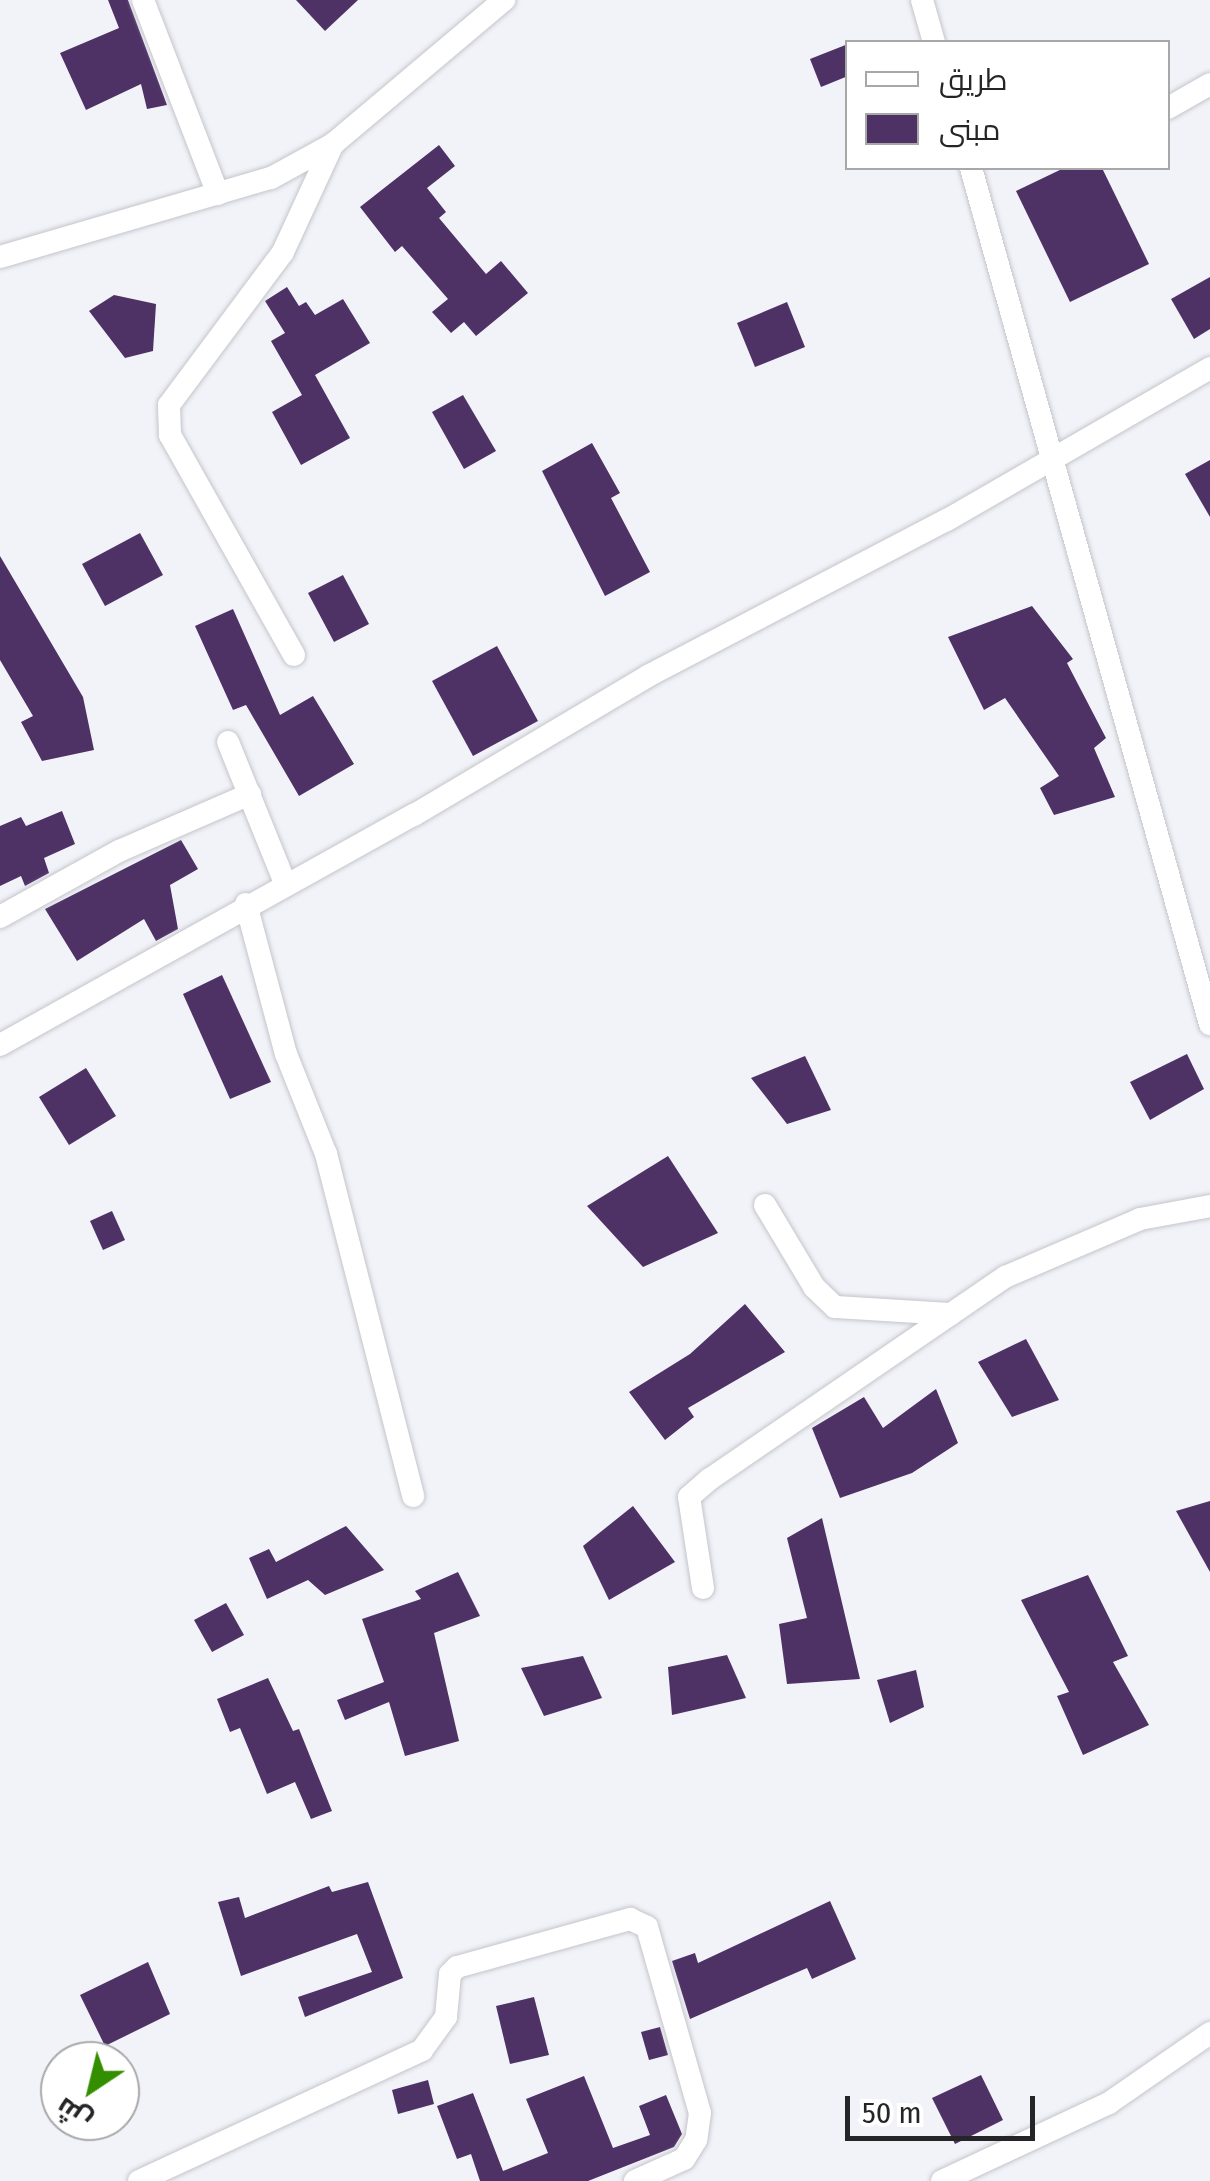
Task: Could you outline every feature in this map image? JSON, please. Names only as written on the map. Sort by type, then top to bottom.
[{"type":"street","points":[[143,0],[218,194]]},
{"type":"street","points":[[0,256],[272,178],[332,144],[504,0]]},
{"type":"street","points":[[922,0],[933,40]]},
{"type":"street","points":[[1170,107],[1210,84]]},
{"type":"street","points":[[294,655],[170,436],[169,405],[283,252],[332,144]]},
{"type":"street","points":[[972,170],[1207,998],[1210,1024]]},
{"type":"street","points":[[0,1044],[648,676],[1053,458],[1210,368]]},
{"type":"street","points":[[228,742],[286,883]]},
{"type":"street","points":[[0,917],[119,851],[250,794]]},
{"type":"street","points":[[246,904],[286,1054],[326,1154],[414,1496]]},
{"type":"street","points":[[765,1205],[814,1288],[834,1306],[952,1314]]},
{"type":"street","points":[[703,1588],[689,1497],[952,1314],[1062,1248],[1140,1219],[1210,1206]]},
{"type":"street","points":[[139,2181],[422,2050],[446,2016],[450,1974],[457,1967],[630,1919],[647,1926],[700,2113],[696,2140],[684,2159],[634,2181]]},
{"type":"street","points":[[942,2181],[1109,2104],[1210,2033]]},
{"type":"building","points":[[108,0],[128,0],[167,105],[147,109],[141,84],[86,110],[60,53],[119,28]]},
{"type":"building","points":[[296,0],[358,0],[325,31]]},
{"type":"building","points":[[845,45],[845,77],[821,87],[810,59]]},
{"type":"building","points":[[439,145],[455,166],[427,188],[446,212],[439,218],[486,274],[501,261],[528,293],[476,336],[464,322],[451,333],[432,312],[448,299],[402,246],[395,252],[360,207]]},
{"type":"building","points":[[1060,170],[1103,170],[1149,264],[1070,302],[1016,191]]},
{"type":"building","points":[[1210,277],[1210,329],[1194,339],[1171,299]]},
{"type":"building","points":[[287,287],[299,306],[306,302],[315,315],[343,299],[370,343],[315,375],[350,438],[301,465],[272,412],[302,395],[271,341],[285,333],[265,301]]},
{"type":"building","points":[[114,295],[156,304],[153,351],[125,358],[89,311]]},
{"type":"building","points":[[787,302],[805,347],[755,367],[737,323]]},
{"type":"building","points":[[463,395],[496,451],[464,469],[432,412]]},
{"type":"building","points":[[592,443],[620,493],[611,498],[650,572],[605,596],[542,471]]},
{"type":"building","points":[[1210,460],[1210,517],[1185,474]]},
{"type":"building","points":[[140,533],[163,575],[105,606],[82,564]]},
{"type":"building","points":[[0,556],[83,697],[94,750],[42,761],[21,722],[33,716],[0,660]]},
{"type":"building","points":[[343,575],[369,624],[334,642],[308,593]]},
{"type":"building","points":[[1032,606],[1073,659],[1067,663],[1106,738],[1094,748],[1115,797],[1054,815],[1040,788],[1059,776],[1005,698],[984,710],[948,637]]},
{"type":"building","points":[[233,609],[280,715],[313,696],[354,764],[299,796],[246,705],[233,710],[195,626]]},
{"type":"building","points":[[497,646],[538,721],[473,756],[432,681]]},
{"type":"building","points":[[62,811],[75,844],[44,858],[49,873],[25,886],[21,876],[0,886],[0,826],[21,817],[26,826]]},
{"type":"building","points":[[181,840],[198,869],[170,885],[178,929],[156,941],[144,919],[77,961],[45,909]]},
{"type":"building","points":[[222,975],[271,1082],[230,1099],[183,994]]},
{"type":"building","points":[[1187,1054],[1204,1089],[1150,1120],[1130,1082]]},
{"type":"building","points":[[805,1056],[831,1110],[787,1124],[751,1078]]},
{"type":"building","points":[[86,1068],[116,1116],[69,1145],[39,1097]]},
{"type":"building","points":[[668,1156],[718,1233],[643,1267],[587,1206]]},
{"type":"building","points":[[112,1211],[125,1240],[103,1250],[90,1221]]},
{"type":"building","points":[[745,1304],[785,1352],[688,1408],[694,1417],[665,1440],[629,1392],[690,1354]]},
{"type":"building","points":[[1026,1339],[1059,1400],[1012,1417],[978,1362]]},
{"type":"building","points":[[936,1389],[958,1443],[912,1473],[840,1498],[812,1428],[864,1397],[883,1428]]},
{"type":"building","points":[[1210,1501],[1210,1572],[1176,1511]]},
{"type":"building","points":[[633,1506],[675,1562],[609,1600],[583,1546]]},
{"type":"building","points":[[822,1518],[860,1679],[787,1684],[779,1624],[807,1618],[787,1538]]},
{"type":"building","points":[[346,1526],[384,1570],[325,1595],[308,1580],[267,1599],[249,1558],[269,1549],[276,1562]]},
{"type":"building","points":[[458,1572],[480,1616],[434,1633],[459,1741],[405,1756],[389,1702],[345,1720],[337,1700],[384,1682],[362,1619],[421,1599],[415,1591]]},
{"type":"building","points":[[1088,1575],[1128,1656],[1113,1662],[1149,1725],[1083,1755],[1057,1696],[1069,1692],[1021,1600]]},
{"type":"building","points":[[226,1603],[244,1635],[212,1652],[194,1620]]},
{"type":"building","points":[[727,1655],[746,1698],[672,1715],[668,1667]]},
{"type":"building","points":[[583,1656],[602,1698],[544,1716],[521,1668]]},
{"type":"building","points":[[916,1670],[924,1707],[890,1723],[877,1680]]},
{"type":"building","points":[[268,1678],[293,1731],[299,1729],[332,1811],[311,1819],[295,1782],[267,1794],[240,1728],[230,1732],[217,1699]]},
{"type":"building","points":[[368,1882],[403,1978],[305,2017],[298,1997],[372,1972],[357,1934],[241,1976],[218,1902],[239,1897],[245,1918],[329,1886],[332,1892]]},
{"type":"building","points":[[830,1901],[856,1959],[812,1979],[807,1968],[690,2019],[672,1961],[695,1953],[698,1963]]},
{"type":"building","points":[[148,1962],[170,2014],[115,2041],[103,2041],[80,1995]]},
{"type":"building","points":[[534,1997],[549,2055],[510,2064],[496,2006]]},
{"type":"building","points":[[660,2027],[668,2055],[649,2060],[641,2032]]},
{"type":"building","points":[[981,2075],[1003,2120],[955,2144],[932,2098]]},
{"type":"building","points":[[584,2076],[613,2148],[650,2135],[639,2106],[666,2095],[682,2134],[674,2147],[588,2181],[480,2181],[471,2154],[457,2159],[437,2106],[473,2093],[503,2171],[548,2153],[526,2099]]},
{"type":"building","points":[[428,2080],[434,2104],[398,2114],[392,2090]]}]
